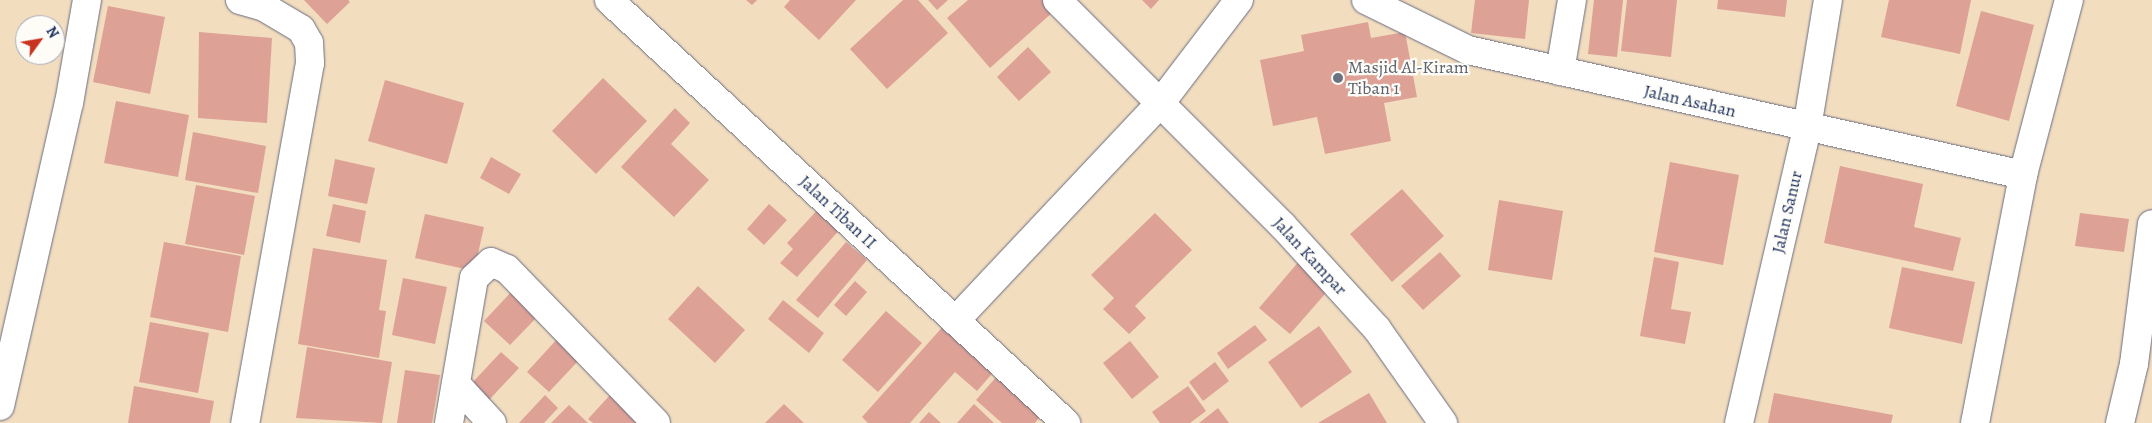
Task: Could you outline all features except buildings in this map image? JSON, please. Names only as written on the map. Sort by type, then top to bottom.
[{"type":"street","points":[[0,406],[69,103],[87,0]]},
{"type":"street","points":[[240,0],[264,7],[300,29],[309,43],[310,63],[245,423]]},
{"type":"street","name":"Jalan Tiban II","points":[[609,0],[1066,423]]},
{"type":"street","name":"Jalan Kampar","points":[[1057,0],[1162,102],[1377,329],[1443,423]]},
{"type":"street","points":[[955,321],[1162,102],[1239,0]]},
{"type":"street","name":"Jalan Asahan","points":[[1366,0],[1468,50],[1807,128],[2023,175]]},
{"type":"street","points":[[1560,71],[1572,0]]},
{"type":"street","name":"Jalan Sanur","points":[[1739,423],[1807,128],[1828,0]]},
{"type":"street","points":[[1975,423],[2023,175],[2069,0]]},
{"type":"street","points":[[2120,423],[2134,364],[2146,290],[2152,224]]},
{"type":"street","points":[[449,423],[474,278],[482,266],[499,263],[656,423]]},
{"type":"street","points":[[456,384],[492,423]]},
{"type":"place","name":"Masjid Al-Kiram Tiban 1","points":[[1338,78]]}]
